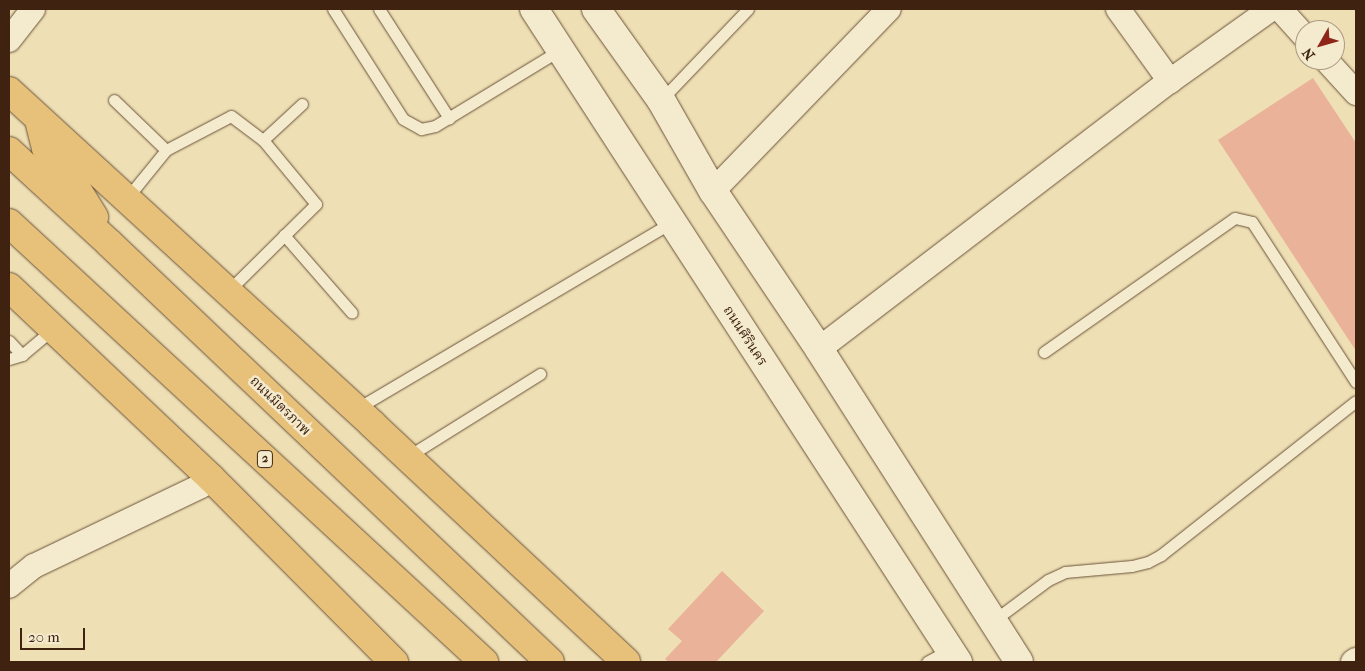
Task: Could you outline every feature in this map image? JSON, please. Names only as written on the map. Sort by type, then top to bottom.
[{"type":"highway","points":[[9,91],[356,409],[626,662]]},
{"type":"highway","points":[[38,118],[46,148],[70,178],[109,243]]},
{"type":"highway","name":"ถนนมิตรภาพ","points":[[9,151],[109,243],[550,662]]},
{"type":"highway","name":"2","points":[[9,223],[484,662]]},
{"type":"highway","points":[[9,287],[211,478],[394,662]]},
{"type":"street","points":[[9,40],[33,9]]},
{"type":"street","name":"ถนนศิรินคร","points":[[534,9],[954,656]]},
{"type":"street","points":[[596,9],[661,100],[713,191],[819,349],[1019,662]]},
{"type":"street","points":[[713,191],[889,9]]},
{"type":"street","points":[[1118,9],[1170,81]]},
{"type":"street","points":[[819,349],[1170,81],[1271,9]]},
{"type":"street","points":[[1280,9],[1295,26]]},
{"type":"street","points":[[1335,70],[1356,94]]},
{"type":"street","points":[[9,586],[42,562],[201,486],[211,478]]},
{"type":"lane","points":[[333,9],[403,118],[412,126],[428,129],[560,50]]},
{"type":"lane","points":[[379,9],[449,118]]},
{"type":"lane","points":[[661,100],[748,9]]},
{"type":"lane","points":[[114,100],[166,150]]},
{"type":"lane","points":[[263,140],[302,104]]},
{"type":"lane","points":[[127,198],[166,150],[231,116],[263,140],[316,204],[228,291]]},
{"type":"lane","points":[[1044,352],[1234,218],[1252,222],[1356,382]]},
{"type":"lane","points":[[356,409],[672,222]]},
{"type":"lane","points":[[284,235],[352,313]]},
{"type":"lane","points":[[9,359],[22,355],[53,329]]},
{"type":"lane","points":[[9,342],[22,355]]},
{"type":"lane","points":[[407,457],[540,374]]},
{"type":"lane","points":[[993,621],[1048,580],[1064,572],[1132,566],[1148,562],[1161,555],[1356,400]]},
{"type":"lane","points":[[926,662],[954,656]]},
{"type":"building","points":[[1313,78],[1356,143],[1356,351],[1218,140]]},
{"type":"building","points":[[722,571],[764,611],[716,662],[669,662],[665,659],[682,641],[668,629]]}]
